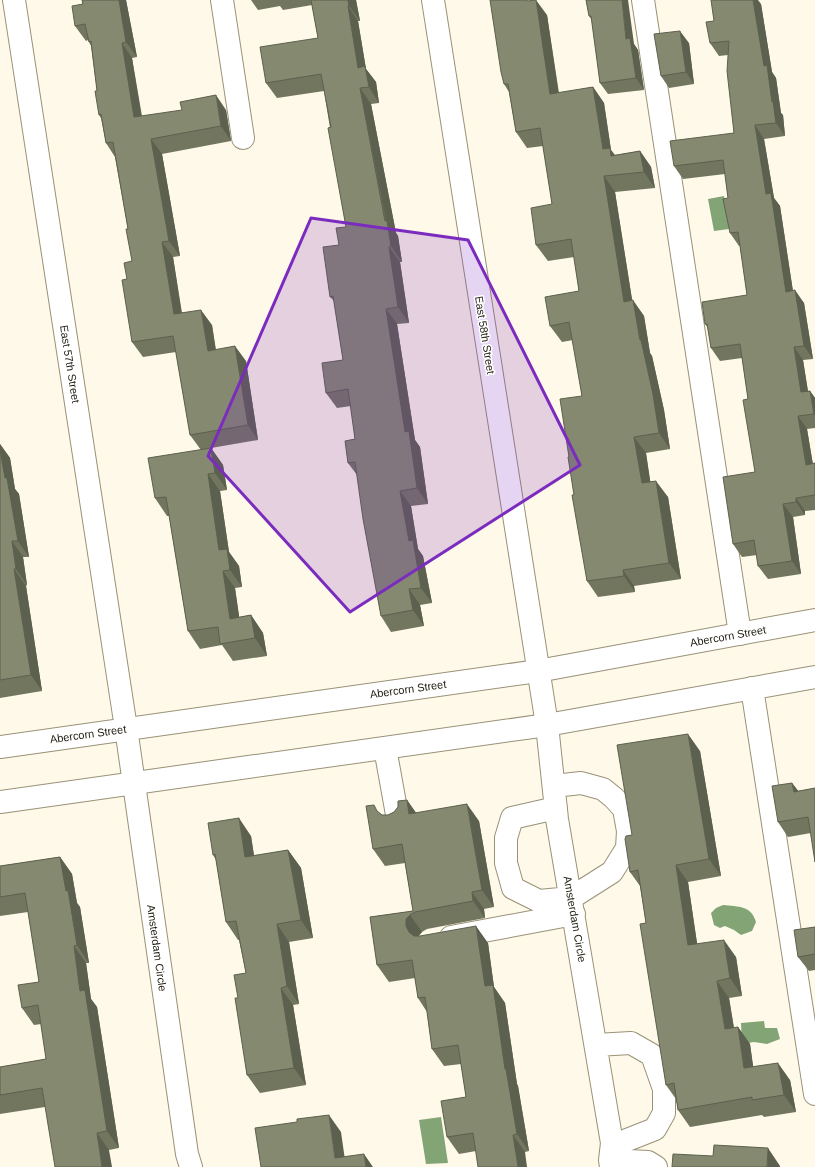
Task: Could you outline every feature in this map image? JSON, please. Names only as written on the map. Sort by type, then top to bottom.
[{"type":"street","name":"East 57th Street","points":[[14,0],[126,728]]},
{"type":"street","points":[[222,0],[243,138]]},
{"type":"street","name":"East 58th Street","points":[[433,0],[538,670]]},
{"type":"street","points":[[643,0],[740,634]]},
{"type":"street","name":"Abercorn Street","points":[[0,747],[538,670],[815,620]]},
{"type":"street","name":"Amsterdam Circle","points":[[538,670],[547,725],[556,808],[596,1045],[611,1158]]},
{"type":"street","points":[[0,802],[547,725],[815,677]]},
{"type":"street","points":[[752,688],[815,1094]]},
{"type":"street","name":"Amsterdam Circle","points":[[126,728],[187,1154],[191,1167]]},
{"type":"street","points":[[385,748],[398,820]]},
{"type":"street","points":[[430,941],[572,906],[612,872],[627,848],[628,831],[624,809],[603,789],[581,783],[554,786]]},
{"type":"street","points":[[556,808],[512,818],[506,838],[506,862],[513,888],[539,901],[572,906]]},
{"type":"street","points":[[596,1045],[631,1043],[652,1055],[664,1089],[664,1113],[655,1128],[611,1158]]},
{"type":"street","points":[[611,1158],[648,1162],[656,1167]]},
{"type":"highlighted area","points":[[311,218],[468,240],[580,465],[350,612],[208,456]]},
{"type":"shaded area","points":[[724,196],[729,229],[714,231],[708,199]]},
{"type":"shaded area","points":[[723,905],[744,908],[751,912],[756,922],[752,931],[741,935],[725,926],[720,928],[714,925],[711,913],[716,908]]},
{"type":"shaded area","points":[[764,1021],[765,1028],[777,1028],[780,1039],[767,1044],[754,1042],[742,1044],[741,1023]]},
{"type":"shaded area","points":[[441,1117],[448,1163],[426,1164],[419,1120]]},
{"type":"building","points":[[82,0],[119,0],[126,42],[122,43],[134,117],[182,110],[180,102],[216,95],[221,126],[151,139],[169,241],[162,242],[174,314],[201,310],[208,351],[235,346],[248,425],[190,435],[173,336],[132,342],[122,280],[127,279],[124,263],[132,261],[126,229],[128,229],[113,142],[106,143],[101,114],[99,115],[95,91],[97,91],[91,41],[89,42],[85,24],[75,26],[72,6],[83,4]]},
{"type":"building","points":[[311,0],[348,0],[358,68],[365,66],[369,87],[360,88],[385,221],[387,221],[391,246],[389,247],[398,307],[386,309],[405,432],[409,431],[417,488],[400,491],[409,541],[413,540],[421,588],[409,589],[413,610],[381,616],[363,519],[355,462],[348,463],[345,441],[355,439],[348,389],[326,393],[322,363],[343,360],[333,296],[330,297],[323,247],[339,245],[336,228],[346,227],[328,128],[331,127],[321,74],[266,83],[260,47],[318,38]]},
{"type":"building","points":[[490,0],[536,0],[550,94],[593,87],[603,149],[610,148],[611,156],[640,151],[644,172],[604,176],[624,302],[633,300],[640,340],[653,394],[659,433],[634,437],[642,483],[656,481],[669,563],[623,570],[624,576],[587,581],[572,495],[574,495],[560,399],[582,396],[569,322],[550,326],[545,297],[579,291],[571,239],[536,245],[531,208],[552,204],[540,128],[516,132],[508,84],[504,84],[501,72]]},
{"type":"building","points":[[586,0],[622,0],[626,39],[630,38],[636,78],[600,83],[591,16],[589,16]]},
{"type":"building","points":[[711,0],[753,0],[764,66],[767,65],[776,123],[755,125],[766,194],[771,193],[786,292],[795,290],[804,346],[794,347],[801,392],[810,391],[814,414],[798,416],[806,465],[815,463],[815,495],[796,498],[796,502],[783,504],[792,561],[758,566],[754,540],[733,544],[723,477],[755,472],[743,400],[748,399],[740,344],[711,348],[707,324],[705,324],[702,302],[747,295],[738,232],[730,233],[723,199],[728,198],[723,160],[674,166],[670,141],[734,133],[727,71],[729,41],[710,43],[706,22],[714,21]]},
{"type":"building","points":[[680,31],[686,72],[661,76],[654,34]]},
{"type":"building","points":[[211,448],[215,473],[208,474],[219,550],[227,549],[230,570],[223,571],[230,619],[251,615],[255,638],[220,644],[218,627],[188,631],[166,497],[155,498],[148,458]]},
{"type":"building","points":[[0,450],[5,478],[7,478],[18,541],[12,541],[16,569],[14,569],[31,675],[0,680]]},
{"type":"building","points":[[688,734],[709,859],[676,865],[688,945],[724,940],[730,978],[717,981],[725,1029],[738,1027],[744,1068],[778,1063],[784,1095],[752,1100],[752,1097],[678,1110],[674,1083],[666,1085],[640,924],[646,923],[638,870],[630,872],[625,839],[626,836],[632,835],[617,745]]},
{"type":"building","points":[[792,783],[794,792],[815,788],[815,862],[808,817],[778,822],[772,786]]},
{"type":"building","points":[[407,800],[409,814],[467,804],[482,890],[472,892],[473,901],[415,912],[406,919],[406,926],[409,932],[414,936],[420,936],[476,926],[485,986],[493,985],[505,1069],[517,1134],[513,1135],[518,1167],[478,1167],[473,1133],[447,1137],[441,1101],[466,1097],[458,1045],[432,1049],[425,997],[418,998],[412,960],[377,965],[370,917],[413,911],[402,844],[373,849],[366,806],[374,805],[377,811],[382,815],[388,815],[394,812],[398,807],[398,801]]},
{"type":"building","points":[[239,818],[245,857],[288,850],[301,920],[277,924],[287,986],[281,988],[294,1068],[247,1075],[235,998],[238,998],[234,975],[246,973],[236,921],[226,922],[215,854],[213,855],[208,823]]},
{"type":"building","points":[[60,857],[66,891],[68,890],[77,945],[74,946],[80,991],[85,990],[107,1131],[97,1133],[102,1167],[55,1167],[42,1088],[0,1095],[0,1067],[46,1059],[38,1005],[22,1008],[18,985],[39,982],[25,893],[0,897],[0,866]]},
{"type":"building","points":[[815,927],[815,954],[798,957],[794,930]]},
{"type":"building","points":[[329,1115],[335,1158],[364,1154],[366,1167],[261,1167],[255,1128],[297,1122],[297,1119]]},
{"type":"building","points":[[714,1145],[768,1148],[767,1167],[672,1167],[673,1154],[713,1156]]}]
